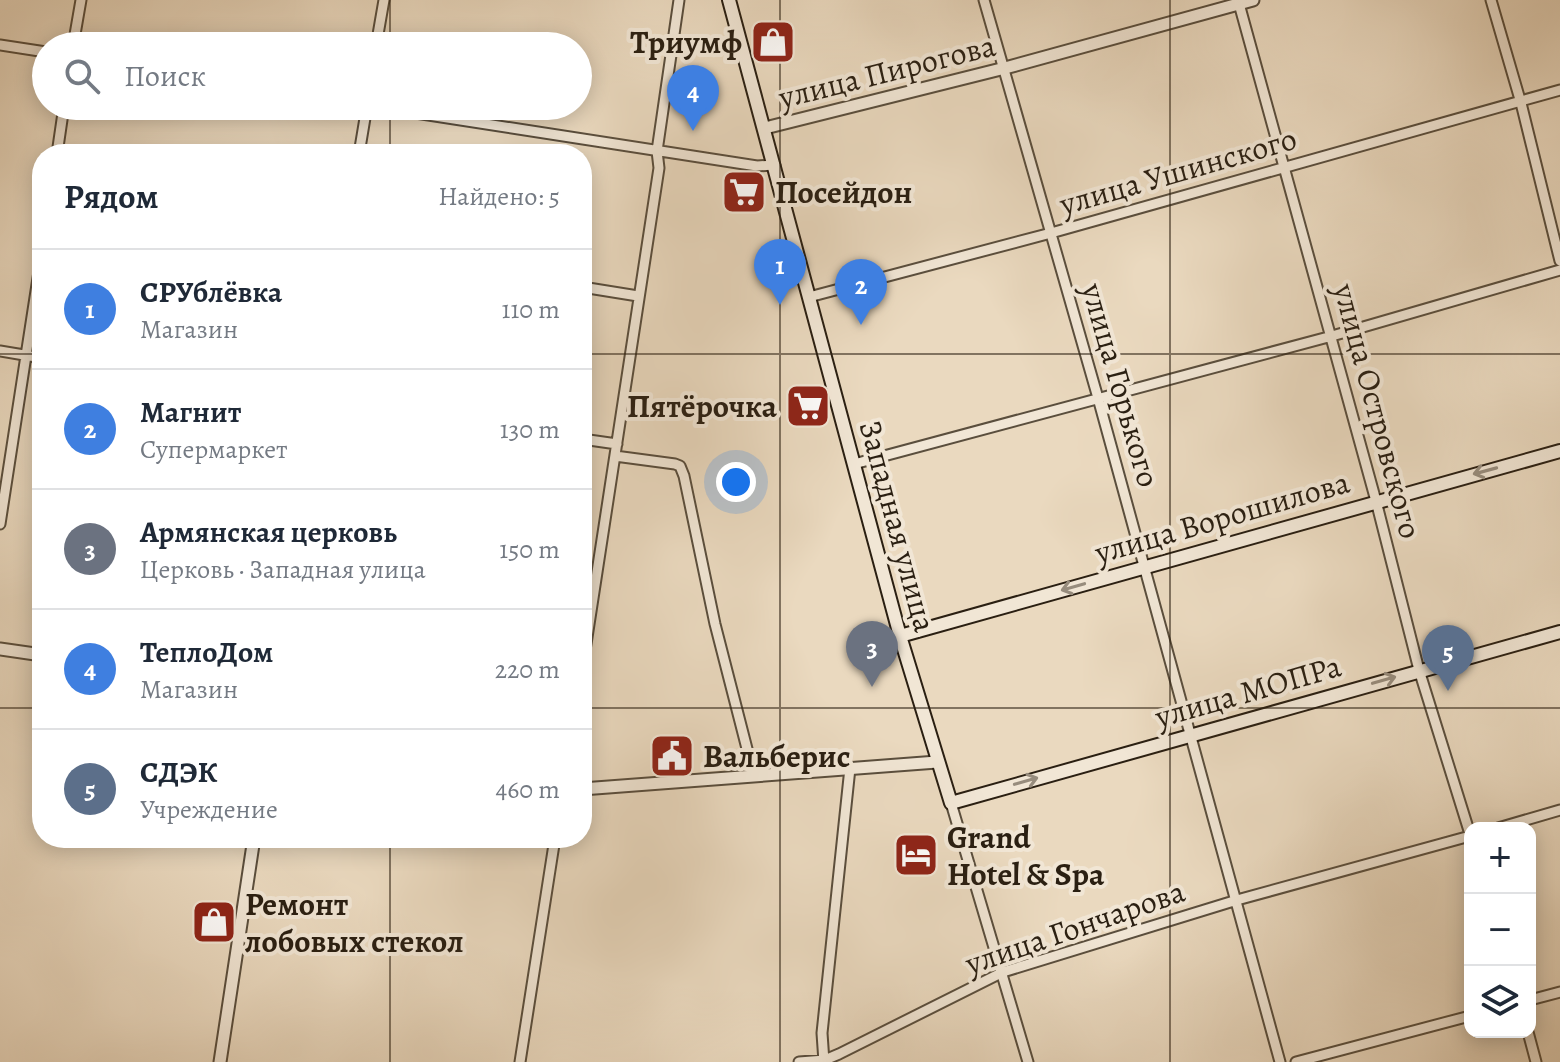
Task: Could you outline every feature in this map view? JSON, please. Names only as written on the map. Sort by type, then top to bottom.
[{"type":"main road","name":"Западная улица","points":[[729,0],[900,636],[951,803]]},
{"type":"main road","name":"улица Ворошилова","points":[[900,636],[1560,451]]},
{"type":"main road","name":"улица МОПРа","points":[[951,803],[1560,632]]},
{"type":"street","points":[[75,32],[81,0]]},
{"type":"street","points":[[378,32],[384,0]]},
{"type":"street","points":[[592,605],[659,168],[657,151],[679,0]]},
{"type":"street","name":"улица Горького","points":[[984,0],[1192,734],[1280,1062]]},
{"type":"street","name":"улица Пирогова","points":[[765,128],[1005,68],[1253,0]]},
{"type":"street","points":[[1491,0],[1521,103],[1560,261]]},
{"type":"street","name":"улица Островского","points":[[1238,2],[1332,336],[1419,670],[1466,822]]},
{"type":"street","points":[[0,45],[32,50]]},
{"type":"street","name":"улица Ушинского","points":[[809,297],[1051,233],[1560,90]]},
{"type":"street","points":[[58,144],[62,120]]},
{"type":"street","points":[[361,144],[365,120]]},
{"type":"street","points":[[458,120],[757,166],[775,165]]},
{"type":"street","points":[[854,464],[1332,336],[1560,270]]},
{"type":"street","points":[[592,289],[638,296]]},
{"type":"street","points":[[0,524],[32,316]]},
{"type":"street","points":[[0,351],[32,356]]},
{"type":"street","points":[[592,440],[617,444]]},
{"type":"street","points":[[615,456],[675,464],[683,472],[715,624],[754,776]]},
{"type":"street","points":[[0,649],[32,654]]},
{"type":"street","points":[[592,788],[937,762]]},
{"type":"street","points":[[824,1061],[822,1033],[850,768]]},
{"type":"street","name":"Западная улица","points":[[951,803],[1028,1062]]},
{"type":"street","points":[[1519,822],[1560,810]]},
{"type":"street","name":"улица Гончарова","points":[[799,1062],[824,1061],[1003,972],[1237,900],[1464,837]]},
{"type":"street","points":[[220,1062],[252,848]]},
{"type":"street","points":[[520,1062],[553,848]]},
{"type":"street","points":[[1536,998],[1560,992]]},
{"type":"street","points":[[1296,1062],[1464,1018]]},
{"type":"street","points":[[1530,1038],[1536,1062]]},
{"type":"place","name":"Триумф","points":[[773,42]]},
{"type":"place","name":"ТеплоДом","points":[[693,131]]},
{"type":"place","name":"Посейдон","points":[[744,192]]},
{"type":"place","name":"СРУблёвка","points":[[780,305]]},
{"type":"place","name":"Магнит","points":[[861,325]]},
{"type":"place","name":"Пятёрочка","points":[[808,406]]},
{"type":"place","name":"Армянская церковь","points":[[872,687]]},
{"type":"place","name":"СДЭК","points":[[1448,691]]},
{"type":"place","name":"Вальберис","points":[[672,756]]},
{"type":"place","name":"Grand Hotel & Spa","points":[[916,855]]},
{"type":"place","name":"Ремонт лобовых стекол","points":[[214,922]]}]
